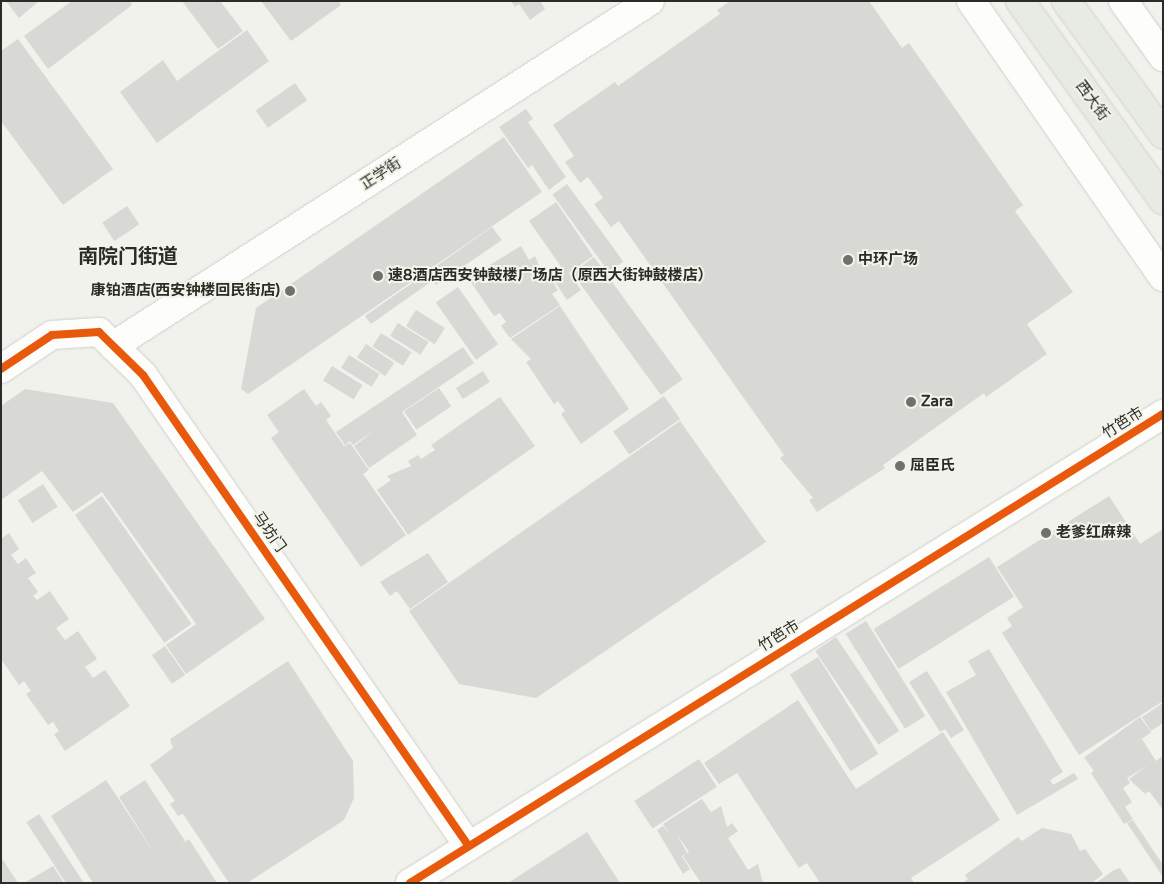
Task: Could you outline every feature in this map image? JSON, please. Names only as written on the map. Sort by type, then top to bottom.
[{"type":"main road","name":"西大街","points":[[1020,1],[1163,200]]},
{"type":"main road","points":[[1066,1],[1163,134]]},
{"type":"street","name":"正学街","points":[[113,346],[650,1]]},
{"type":"street","points":[[971,1],[1163,277]]},
{"type":"street","points":[[1123,1],[1163,57]]},
{"type":"street","name":"马坊门","points":[[1,369],[52,336],[99,332],[143,375],[468,845]]},
{"type":"street","name":"竹笆市","points":[[410,883],[468,845],[1163,414]]},
{"type":"building","points":[[6,1],[39,1],[19,18]]},
{"type":"building","points":[[72,1],[130,1],[132,5],[48,69],[24,36]]},
{"type":"building","points":[[182,1],[220,1],[243,31],[218,49]]},
{"type":"building","points":[[261,1],[338,1],[341,5],[291,41]]},
{"type":"building","points":[[511,1],[540,1],[545,9],[530,20],[519,4],[515,7]]},
{"type":"building","name":"中环广场","points":[[730,1],[869,1],[902,48],[909,43],[1023,205],[1015,211],[1073,292],[1027,324],[1047,354],[986,397],[984,393],[883,465],[885,468],[817,512],[809,500],[813,498],[780,458],[784,455],[619,221],[611,227],[594,204],[603,198],[588,177],[580,183],[565,162],[574,156],[553,125],[615,82],[618,86],[720,14],[717,10]]},
{"type":"building","points":[[247,30],[269,61],[157,143],[120,92],[163,60],[177,81]]},
{"type":"building","points":[[18,39],[113,169],[63,205],[1,121],[1,51]]},
{"type":"building","points":[[295,83],[307,100],[268,128],[256,111]]},
{"type":"building","points":[[526,109],[533,119],[528,122],[566,177],[549,190],[532,165],[528,168],[499,127]]},
{"type":"building","points":[[504,137],[542,192],[248,394],[241,389],[256,308]]},
{"type":"building","points":[[567,184],[623,262],[609,272],[552,195]]},
{"type":"building","points":[[556,202],[593,256],[569,273],[581,290],[567,300],[553,279],[564,271],[529,221]]},
{"type":"building","points":[[127,206],[139,224],[114,241],[102,223]]},
{"type":"building","points":[[492,227],[502,240],[436,285],[432,281],[371,324],[365,316]]},
{"type":"building","points":[[521,246],[529,260],[535,256],[545,281],[550,278],[558,290],[552,294],[560,305],[510,338],[501,326],[506,322],[500,313],[494,316],[468,278]]},
{"type":"building","points":[[594,257],[683,379],[661,395],[572,273]]},
{"type":"building","points":[[458,287],[498,344],[476,360],[436,302]]},
{"type":"building","points":[[560,306],[629,409],[581,444],[561,414],[565,411],[558,401],[554,404],[526,362],[531,359],[511,339]]},
{"type":"building","points":[[416,310],[445,328],[435,344],[406,326]]},
{"type":"building","points":[[398,323],[429,342],[421,355],[390,336]]},
{"type":"building","points":[[381,333],[412,352],[403,366],[373,347]]},
{"type":"building","points":[[366,344],[394,363],[385,376],[357,357]]},
{"type":"building","points":[[463,347],[474,363],[402,412],[417,435],[369,468],[354,446],[375,430],[353,445],[350,441],[345,445],[336,432]]},
{"type":"building","points":[[349,355],[380,374],[372,387],[341,368]]},
{"type":"building","points":[[332,366],[363,385],[354,399],[323,380]]},
{"type":"building","points":[[483,371],[490,382],[463,399],[456,388]]},
{"type":"building","points":[[439,388],[451,406],[416,430],[404,411]]},
{"type":"building","points":[[25,389],[113,403],[265,619],[186,674],[166,645],[196,624],[102,492],[73,512],[42,471],[1,500],[1,406]]},
{"type":"building","points":[[304,389],[316,406],[321,402],[331,416],[326,420],[344,446],[350,443],[369,470],[363,474],[406,535],[361,567],[271,438],[279,432],[267,415]]},
{"type":"building","points":[[664,396],[680,419],[629,454],[613,432]]},
{"type":"building","points":[[500,397],[535,446],[408,535],[377,490],[391,480],[387,476],[411,466],[408,461],[418,455],[421,459],[435,450],[431,445]]},
{"type":"building","points":[[680,421],[766,542],[536,698],[459,684],[409,611]]},
{"type":"building","points":[[43,484],[58,507],[33,523],[18,500]]},
{"type":"building","points":[[102,496],[191,624],[164,643],[75,515]]},
{"type":"building","points":[[1109,496],[1140,544],[1163,529],[1163,701],[1079,755],[1002,633],[1012,626],[1007,618],[1023,607],[997,567]]},
{"type":"building","points":[[9,533],[19,549],[11,555],[18,564],[26,558],[36,573],[28,578],[38,592],[33,596],[37,600],[50,591],[69,619],[56,628],[65,640],[78,631],[97,659],[85,667],[93,678],[105,670],[130,706],[65,751],[54,734],[59,731],[53,722],[48,725],[26,694],[31,691],[24,681],[19,685],[1,659],[1,539]]},
{"type":"building","points":[[428,553],[448,582],[410,609],[397,591],[390,596],[380,582]]},
{"type":"building","points":[[989,557],[1014,597],[899,669],[874,629]]},
{"type":"building","points":[[866,621],[925,716],[905,729],[846,634]]},
{"type":"building","points":[[836,637],[899,731],[878,745],[815,651]]},
{"type":"building","points":[[165,646],[185,675],[172,684],[152,655]]},
{"type":"building","points":[[989,649],[1063,772],[1050,780],[1053,785],[1074,773],[1078,779],[1017,815],[946,692],[976,675],[968,661]]},
{"type":"building","points":[[818,657],[878,754],[850,771],[790,674]]},
{"type":"building","points":[[288,661],[353,761],[354,798],[344,820],[247,883],[229,883],[183,814],[178,816],[170,804],[175,801],[150,765],[173,748],[170,739]]},
{"type":"building","points":[[927,671],[964,730],[951,738],[945,729],[940,732],[909,682]]},
{"type":"building","points":[[798,700],[856,789],[943,732],[1000,820],[911,878],[914,883],[820,883],[807,863],[799,868],[737,773],[719,784],[704,763]]},
{"type":"building","points":[[1163,703],[1163,723],[1151,731],[1142,717]]},
{"type":"building","points":[[1140,717],[1151,732],[1095,773],[1084,758]]},
{"type":"building","points":[[1142,739],[1156,761],[1163,756],[1163,810],[1149,791],[1145,794],[1129,779],[1148,765],[1127,778],[1130,783],[1123,788],[1132,802],[1125,807],[1133,819],[1124,824],[1091,773]]},
{"type":"building","points":[[699,759],[717,787],[652,829],[634,801]]},
{"type":"building","points":[[106,780],[158,859],[119,797],[145,780],[185,841],[181,845],[189,839],[217,883],[93,883],[51,816]]},
{"type":"building","points":[[702,799],[711,812],[721,806],[727,827],[732,823],[738,831],[728,838],[748,870],[758,864],[763,883],[701,883],[683,856],[689,852],[676,833],[687,853],[682,856],[690,869],[683,874],[657,830],[663,826],[671,836],[663,824]]},
{"type":"building","points":[[39,814],[84,883],[66,883],[26,822]]},
{"type":"building","points":[[1133,820],[1163,865],[1163,877],[1127,823]]},
{"type":"building","points":[[1042,828],[1071,834],[1080,851],[1085,849],[1103,874],[1092,883],[963,883],[968,879],[965,875],[1018,837],[1022,841]]},
{"type":"building","points":[[587,832],[620,883],[508,883]]},
{"type":"building","points":[[1,857],[18,883],[1,883]]},
{"type":"building","points":[[53,866],[64,883],[24,883],[48,869]]},
{"type":"building","points":[[1120,868],[1130,883],[1096,883],[1114,870]]},
{"type":"cycle path","points":[[1,369],[52,335],[99,332],[143,375],[468,845]]},
{"type":"cycle path","points":[[410,883],[1163,414]]},
{"type":"place","name":"中环广场","points":[[848,260]]},
{"type":"place","name":"速8酒店西安钟鼓楼广场店（原西大街钟鼓楼店）","points":[[378,276]]},
{"type":"place","name":"康铂酒店(西安钟楼回民街店)","points":[[290,291]]},
{"type":"place","name":"Zara","points":[[911,402]]},
{"type":"place","name":"屈臣氏","points":[[900,466]]},
{"type":"place","name":"老爹红麻辣","points":[[1046,533]]},
{"type":"district","name":"南院门街道","points":[[128,257]]}]
